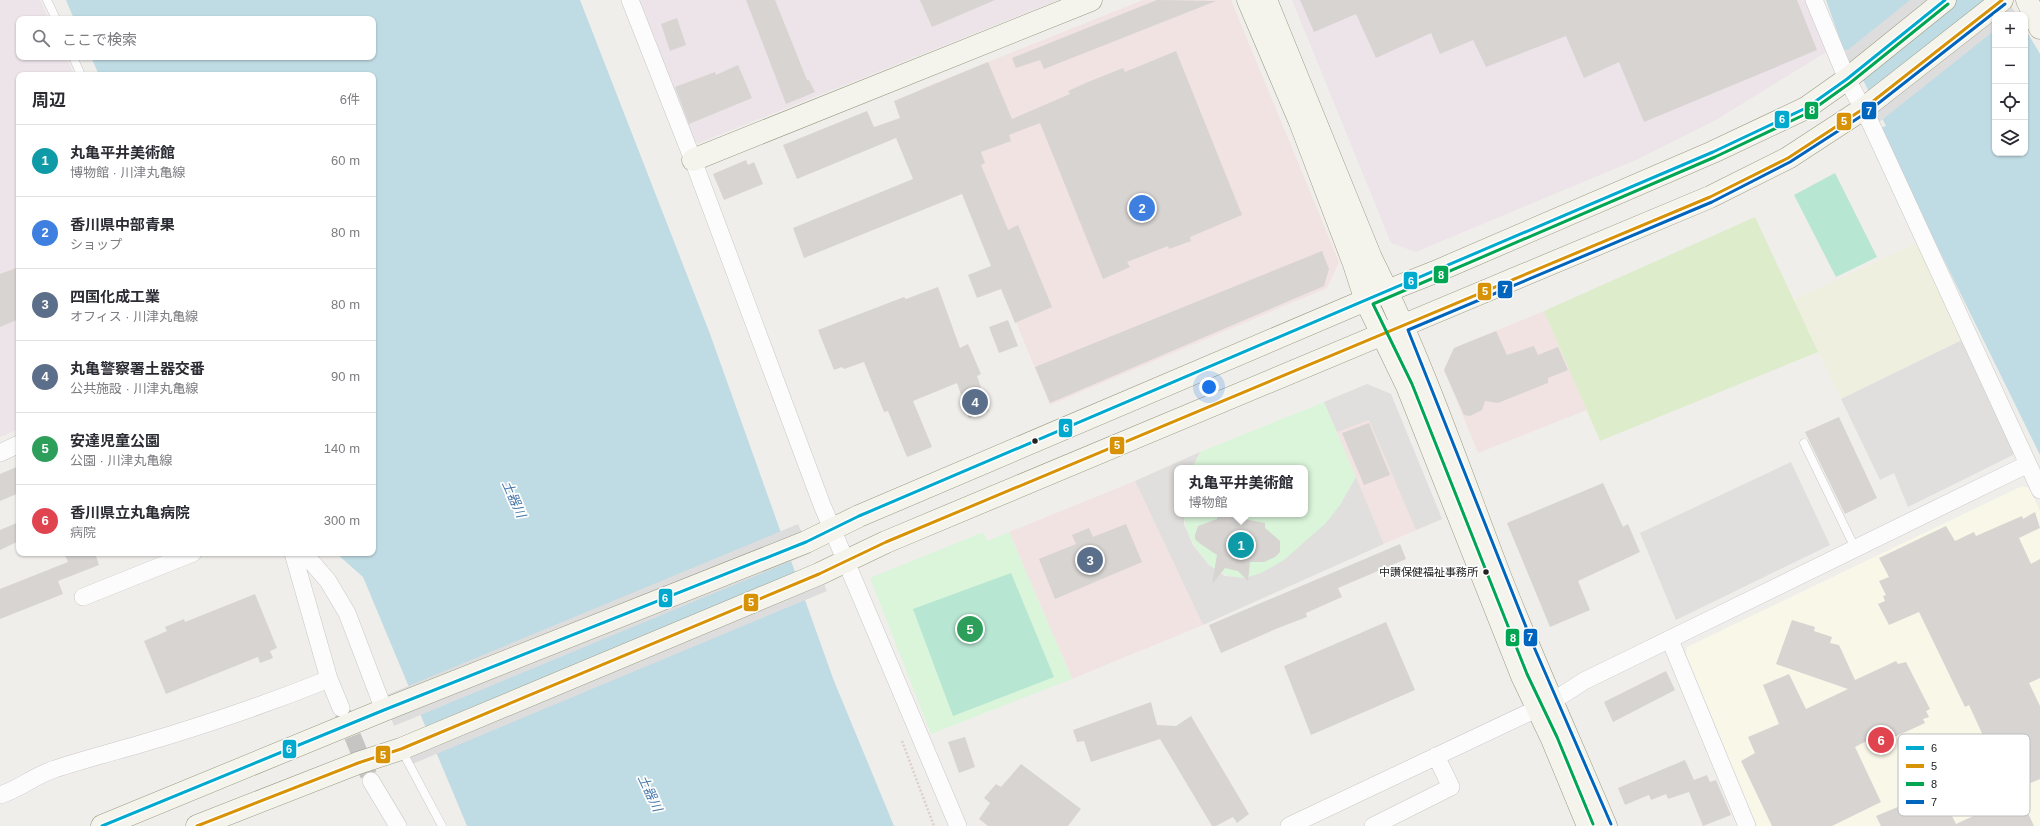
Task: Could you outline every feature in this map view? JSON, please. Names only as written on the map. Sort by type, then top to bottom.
[{"type":"main road","points":[[693,160],[1091,0]]},
{"type":"main road","points":[[1248,0],[1300,122],[1354,264],[1366,301],[1407,386],[1522,676],[1546,705],[1606,826]]},
{"type":"main road","points":[[1266,0],[1368,251],[1388,291],[1529,648],[1546,705],[1588,826]]},
{"type":"main road","points":[[102,826],[384,710],[806,542],[859,516],[1443,269],[1713,152],[1806,108],[1851,75],[1945,0]]},
{"type":"main road","points":[[197,826],[358,763],[401,749],[819,574],[886,542],[1160,426],[1402,327],[1710,197],[1788,158],[1866,106],[2002,0]]},
{"type":"main road","points":[[2027,0],[2040,28]]},
{"type":"street","points":[[630,0],[693,160],[832,530],[847,561],[958,826]]},
{"type":"street","points":[[1814,0],[1866,106],[2040,490]]},
{"type":"street","points":[[0,453],[16,445]]},
{"type":"street","points":[[1292,825],[1546,705],[1584,681],[2028,464]]},
{"type":"street","points":[[83,597],[186,556]]},
{"type":"street","points":[[294,556],[329,679],[341,708]]},
{"type":"street","points":[[307,556],[328,581],[347,613],[384,710]]},
{"type":"street","points":[[1670,640],[1747,826]]},
{"type":"street","points":[[0,794],[16,790],[34,778],[53,770],[138,745],[275,700],[329,679]]},
{"type":"street","points":[[1373,826],[1451,787],[1436,756]]},
{"type":"street","points":[[372,781],[398,826]]},
{"type":"lane","points":[[47,0],[55,16]]},
{"type":"lane","points":[[74,60],[80,72]]},
{"type":"lane","points":[[1804,443],[1855,548]]},
{"type":"lane","points":[[401,749],[442,826]]},
{"type":"shaded area","points":[[0,0],[40,0],[48,16],[16,16],[16,60],[67,60],[73,72],[16,72],[16,430],[0,437]]},
{"type":"shaded area","points":[[636,0],[1058,0],[699,143],[692,141]]},
{"type":"shaded area","points":[[1143,0],[1231,0],[1339,262],[1327,288],[1050,405],[920,89]]},
{"type":"shaded area","points":[[1292,0],[1805,0],[1828,51],[1716,120],[1636,160],[1416,252],[1391,243]]},
{"type":"shaded area","points":[[1544,311],[1587,410],[1478,453],[1444,370],[1454,348]]},
{"type":"shaded area","points":[[1964,339],[2014,447],[2013,455],[1908,507],[1894,473],[1880,480],[1841,399]]},
{"type":"shaded area","points":[[1367,384],[1391,394],[1442,519],[1384,544],[1324,402]]},
{"type":"shaded area","points":[[1367,384],[1391,394],[1442,519],[1416,530],[1369,420],[1337,432],[1324,402]]},
{"type":"shaded area","points":[[1200,452],[1194,465],[1174,465],[1174,517],[1184,517],[1184,524],[1193,545],[1209,565],[1225,576],[1245,578],[1261,573],[1284,560],[1326,523],[1340,505],[1356,477],[1384,544],[1203,625],[1135,481]]},
{"type":"shaded area","points":[[1791,462],[1830,545],[1676,620],[1640,533]]},
{"type":"shaded area","points":[[1135,481],[1203,625],[1072,679],[1009,532]]},
{"type":"shaded area","points":[[2022,486],[2029,488],[2040,511],[2040,826],[1757,826],[1686,654],[1687,647]]},
{"type":"green space","points":[[1835,173],[1877,257],[1836,277],[1794,195]]},
{"type":"green space","points":[[1755,217],[1818,352],[1600,441],[1544,311]]},
{"type":"green space","points":[[1919,242],[1964,339],[1841,399],[1793,300]]},
{"type":"green space","points":[[1324,402],[1356,477],[1339,507],[1327,523],[1311,539],[1289,557],[1266,572],[1255,576],[1239,578],[1223,574],[1213,568],[1205,560],[1188,533],[1184,517],[1308,517],[1308,465],[1194,465],[1200,452]]},
{"type":"green space","points":[[1009,532],[1072,679],[931,734],[870,578],[981,533],[984,534],[987,541]]},
{"type":"green space","points":[[1011,573],[1054,677],[953,716],[913,609]]},
{"type":"water","name":"土器川","points":[[66,0],[580,0],[710,334],[834,681],[894,826],[467,826],[363,577],[339,556],[376,556],[376,72],[98,72],[92,60],[376,60],[376,16],[73,16]]},
{"type":"water","points":[[1826,0],[1992,0],[1994,12],[1992,12],[1992,156],[2028,156],[2028,34],[2040,54],[2040,455],[1879,128],[1886,126],[1848,50],[1844,51]]},
{"type":"pier","points":[[1910,0],[1956,0],[1857,79],[1844,53]]},
{"type":"pier","points":[[1984,0],[2006,0],[2015,12],[1992,12],[1992,32],[1878,123],[1866,96]]},
{"type":"pier","points":[[798,524],[811,553],[394,726],[382,697]]},
{"type":"pier","points":[[815,564],[827,591],[410,765],[398,738]]},
{"type":"building","points":[[746,0],[775,0],[807,80],[809,80],[815,92],[786,104]]},
{"type":"building","points":[[920,0],[995,0],[932,27]]},
{"type":"building","points":[[1157,0],[1216,1],[1044,69],[1040,60],[1016,68],[1012,58]]},
{"type":"building","points":[[1300,0],[1797,0],[1817,50],[1644,122],[1619,62],[1584,78],[1566,36],[1486,67],[1473,40],[1440,54],[1431,33],[1376,58],[1356,14],[1314,32]]},
{"type":"building","points":[[677,18],[686,45],[670,51],[661,24]]},
{"type":"building","points":[[1176,51],[1242,215],[1190,237],[1191,241],[1169,249],[1168,246],[1127,262],[1130,267],[1103,279],[1040,123],[1009,135],[1011,141],[981,152],[985,163],[981,165],[1008,230],[1018,225],[1052,307],[1015,323],[1001,289],[977,298],[968,275],[991,266],[962,194],[804,258],[793,228],[913,179],[896,138],[797,179],[783,145],[867,111],[874,127],[900,118],[894,101],[988,62],[1012,119],[1070,94],[1068,91],[1088,82],[1123,68],[1125,72]]},
{"type":"building","points":[[738,65],[752,98],[689,124],[675,87],[715,72],[716,75]]},
{"type":"building","points":[[746,160],[748,165],[754,162],[763,184],[724,200],[713,174]]},
{"type":"building","points":[[1322,251],[1329,269],[1324,286],[1050,403],[1035,367]]},
{"type":"building","points":[[16,268],[16,320],[0,327],[0,274]]},
{"type":"building","points":[[938,287],[960,348],[968,344],[981,374],[977,376],[989,411],[969,418],[957,383],[913,401],[932,447],[907,457],[888,411],[884,412],[864,362],[844,369],[842,367],[834,370],[818,330],[904,297],[906,299]]},
{"type":"building","points":[[1008,320],[1018,346],[999,353],[989,327]]},
{"type":"building","points":[[1496,331],[1507,355],[1534,346],[1538,355],[1558,347],[1568,370],[1548,378],[1548,383],[1498,403],[1485,401],[1482,410],[1470,416],[1464,415],[1444,370],[1454,348]]},
{"type":"building","points":[[1839,417],[1877,498],[1845,514],[1805,432]]},
{"type":"building","points":[[1369,423],[1390,475],[1364,485],[1342,433]]},
{"type":"building","points":[[16,467],[16,494],[0,501],[0,474]]},
{"type":"building","points":[[1603,483],[1623,527],[1628,524],[1640,552],[1578,581],[1590,610],[1550,627],[1507,523]]},
{"type":"building","points":[[2035,512],[2040,528],[2019,538],[2031,564],[2040,559],[2040,678],[2029,683],[2040,706],[2040,779],[2030,783],[2030,734],[1982,734],[1969,705],[1965,707],[1919,612],[1889,625],[1878,604],[1885,601],[1883,596],[1886,595],[1879,581],[1889,577],[1879,558],[1946,526],[1955,541],[1974,532],[1976,536],[2022,516],[2023,519]]},
{"type":"building","points":[[1217,517],[1234,517],[1265,523],[1265,528],[1280,541],[1280,552],[1275,557],[1264,562],[1250,562],[1248,581],[1238,571],[1225,568],[1212,584],[1217,555],[1199,543],[1195,539],[1195,535],[1198,526],[1217,519]]},
{"type":"building","points":[[16,523],[16,542],[0,550],[0,530]]},
{"type":"building","points":[[1126,524],[1142,562],[1055,599],[1039,559],[1076,544],[1072,535],[1089,528],[1093,537]]},
{"type":"building","points":[[1400,544],[1406,559],[1338,588],[1342,597],[1306,613],[1307,617],[1221,653],[1209,625]]},
{"type":"building","points":[[65,556],[96,556],[99,565],[58,581],[63,594],[0,619],[0,589],[68,562]]},
{"type":"building","points":[[255,594],[277,648],[270,651],[273,658],[260,663],[258,657],[166,694],[144,641],[167,631],[165,627],[184,619],[185,622]]},
{"type":"building","points":[[1792,620],[1815,627],[1814,631],[1832,637],[1830,643],[1839,645],[1855,680],[1896,661],[1898,664],[1906,662],[1930,709],[1926,711],[1929,717],[1923,719],[1925,723],[1898,734],[1898,735],[1888,740],[1886,736],[1883,738],[1880,734],[1855,747],[1881,802],[1832,826],[1772,826],[1741,761],[1755,753],[1748,737],[1779,724],[1763,685],[1789,674],[1806,709],[1848,689],[1776,664]]},
{"type":"building","points":[[1386,622],[1415,690],[1311,735],[1284,666]]},
{"type":"building","points":[[1666,671],[1675,690],[1613,722],[1604,702]]},
{"type":"building","points":[[1151,702],[1157,725],[1176,726],[1191,716],[1249,814],[1237,823],[1233,817],[1216,826],[1212,826],[1160,739],[1091,762],[1084,741],[1077,742],[1073,730]]},
{"type":"building","points":[[965,737],[975,767],[959,773],[948,742]]},
{"type":"building","points":[[1685,760],[1694,780],[1707,775],[1710,782],[1716,780],[1731,815],[1703,826],[1689,792],[1668,799],[1666,794],[1651,800],[1649,795],[1625,805],[1618,788]]},
{"type":"building","points":[[1021,764],[1081,809],[1068,826],[988,826],[979,819],[990,803],[984,798],[996,784],[1001,787]]},
{"type":"building","points":[[1898,807],[1898,816],[1952,816],[1956,824],[1973,816],[2029,816],[2034,826],[1881,826],[1876,816]]},
{"type":"tunnel","points":[[343,713],[371,781]]},
{"type":"transit line","name":"6","points":[[102,826],[384,710],[806,542],[859,516],[1713,152],[1806,108],[1847,79],[1945,0]]},
{"type":"transit line","name":"5","points":[[197,826],[358,763],[401,749],[819,574],[886,542],[1710,197],[1788,158],[1863,109],[2002,0]]},
{"type":"transit line","name":"8","points":[[1593,824],[1557,737],[1527,674],[1412,384],[1373,304],[1715,157],[1808,113],[1850,83],[1948,4]]},
{"type":"transit line","name":"7","points":[[1611,824],[1534,647],[1408,330],[1712,202],[1790,162],[1866,113],[2005,4]]},
{"type":"place","name":"香川県中部青果","points":[[1142,208]]},
{"type":"place","name":"丸亀警察署土器交番","points":[[975,402]]},
{"type":"place","name":"丸亀平井美術館","points":[[1241,545]]},
{"type":"place","name":"四国化成工業","points":[[1090,560]]},
{"type":"place","name":"中讃保健福祉事務所","points":[[1486,572]]},
{"type":"place","name":"安達児童公園","points":[[970,629]]},
{"type":"place","name":"香川県立丸亀病院","points":[[1881,740]]}]
